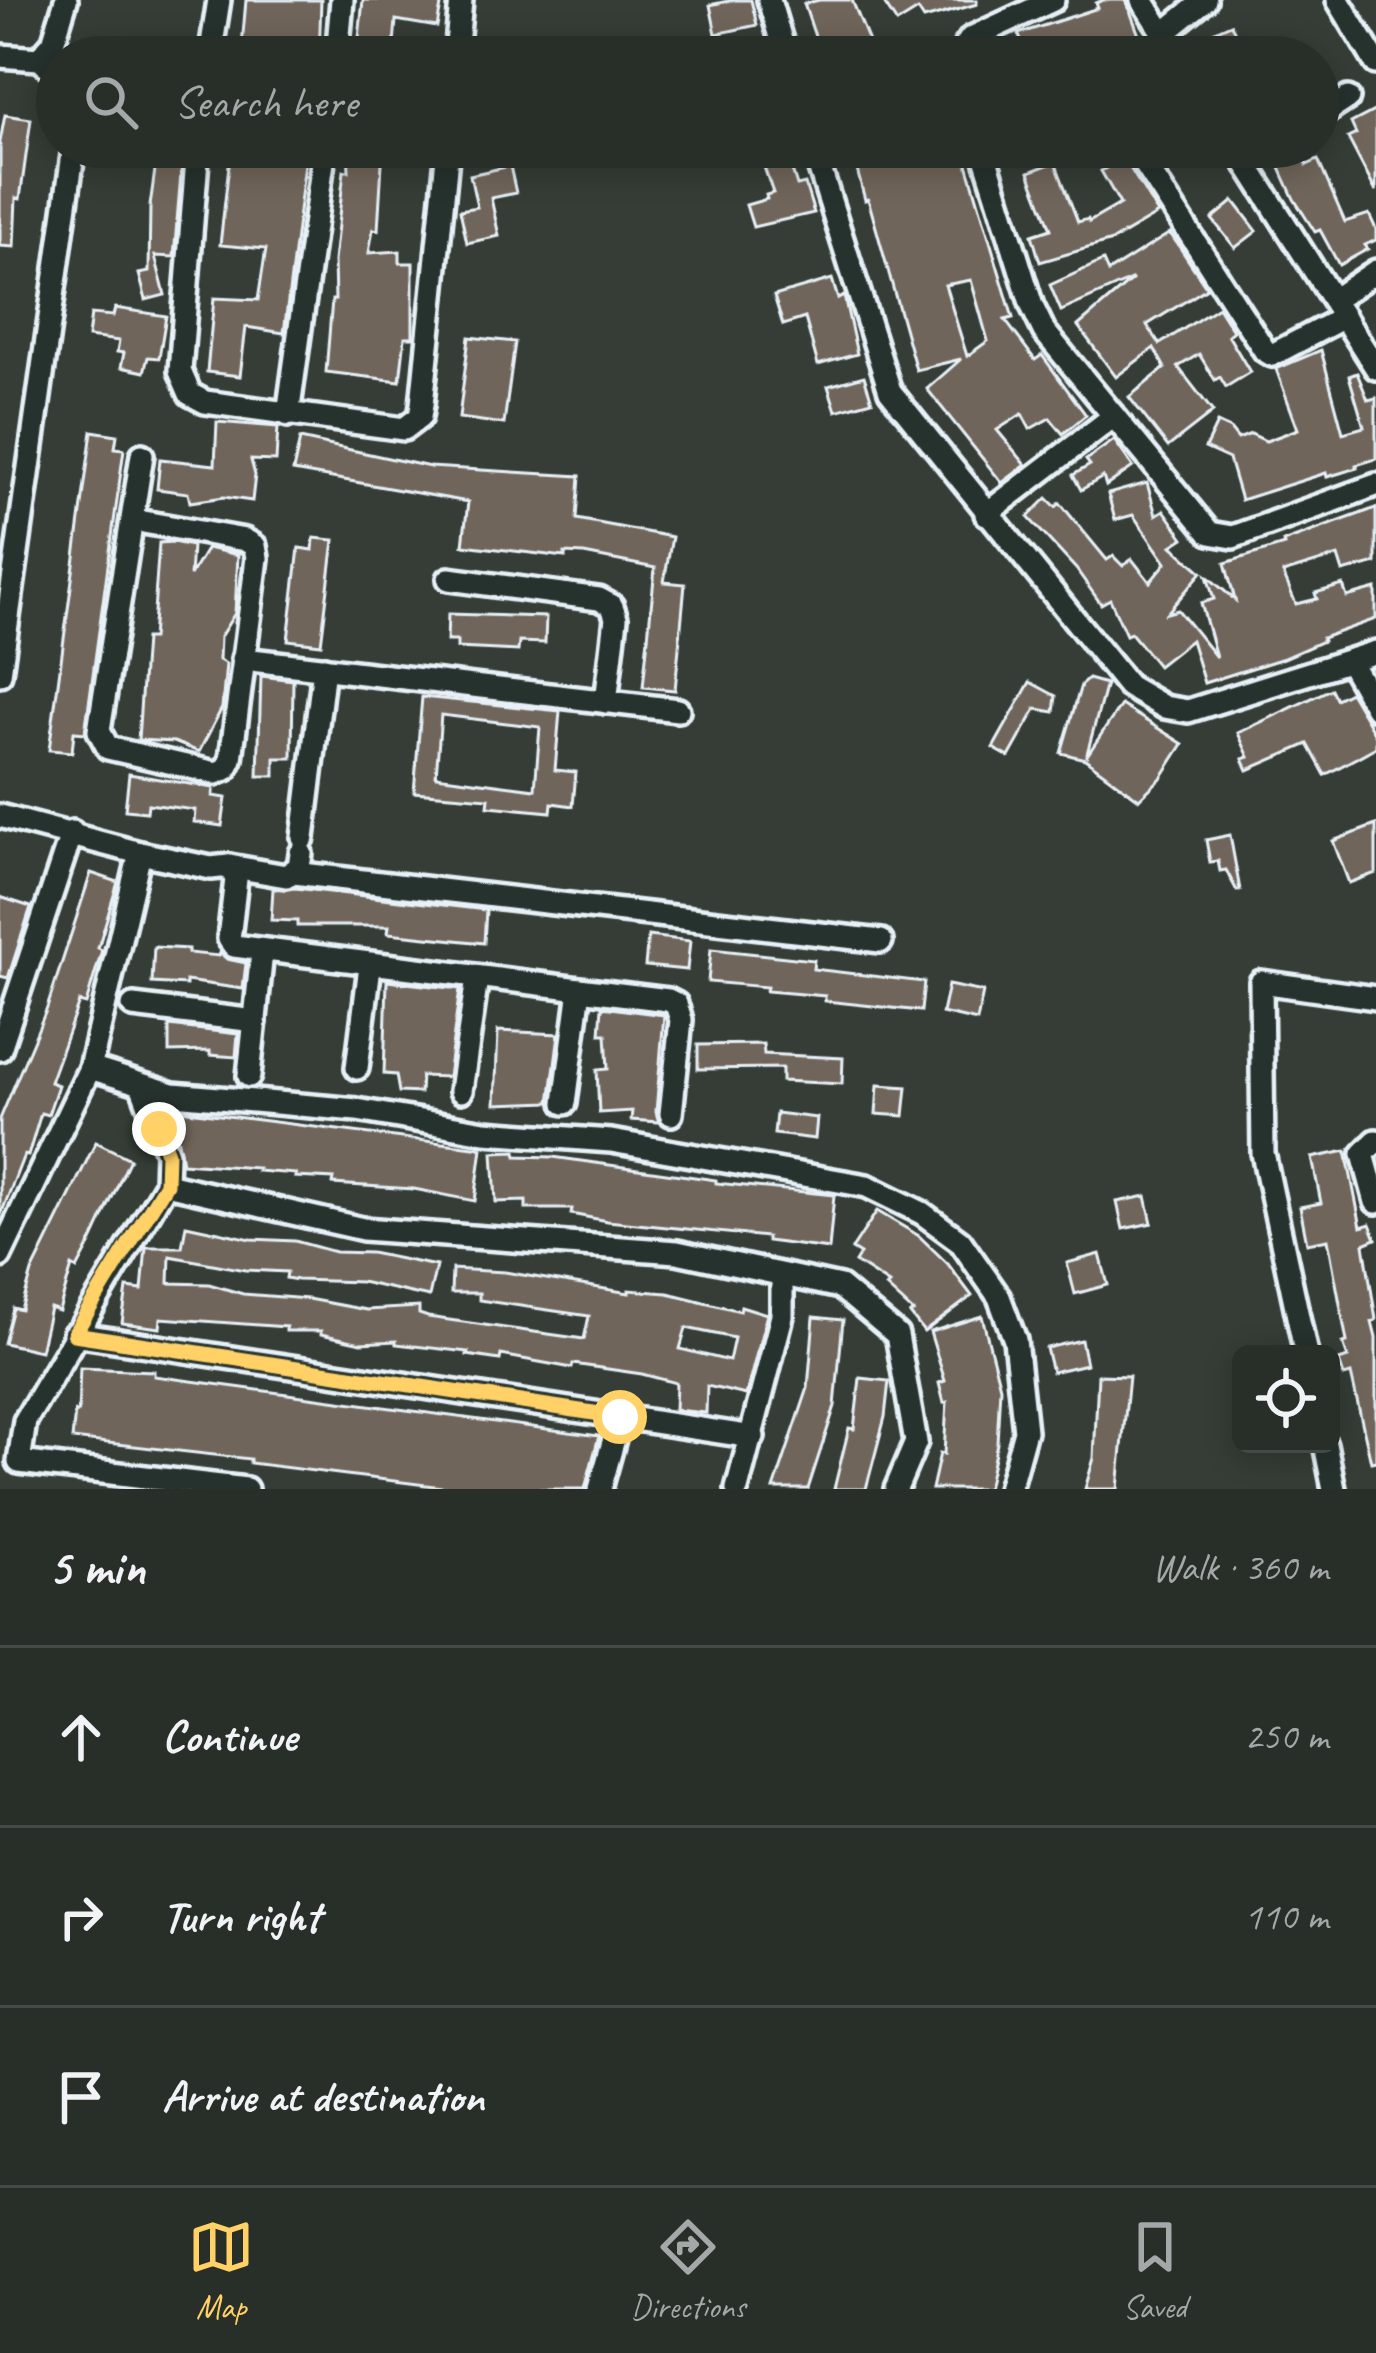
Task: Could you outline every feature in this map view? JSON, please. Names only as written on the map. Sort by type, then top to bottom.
[{"type":"street","points":[[55,36],[65,0]]},
{"type":"street","points":[[213,36],[219,0]]},
{"type":"street","points":[[339,36],[342,0]]},
{"type":"street","points":[[458,36],[461,0]]},
{"type":"street","points":[[769,0],[780,36]]},
{"type":"street","points":[[975,36],[1053,0]]},
{"type":"street","points":[[1142,0],[1163,34],[1205,0]]},
{"type":"street","points":[[1338,0],[1376,63]]},
{"type":"street","points":[[0,56],[36,64]]},
{"type":"street","points":[[1340,103],[1348,98]]},
{"type":"street","points":[[0,674],[71,168]]},
{"type":"street","points":[[196,168],[180,371],[190,394],[205,402],[404,429],[420,416],[446,168]]},
{"type":"street","points":[[288,415],[322,168]]},
{"type":"street","points":[[821,168],[890,391],[1128,686],[1164,707],[1188,711],[1376,652]]},
{"type":"street","points":[[989,168],[1044,332],[1210,532],[1233,537],[1376,484]]},
{"type":"street","points":[[1148,168],[1264,351],[1272,356],[1338,308],[1376,271]]},
{"type":"street","points":[[1249,168],[1376,368]]},
{"type":"street","points":[[986,514],[1114,416]]},
{"type":"street","points":[[132,520],[245,540],[255,546],[231,759],[226,769],[216,773],[108,748],[99,731],[142,455]]},
{"type":"street","points":[[449,579],[599,599],[611,606],[616,618],[606,702]]},
{"type":"street","points":[[243,658],[678,710]]},
{"type":"street","points":[[1350,662],[1376,708]]},
{"type":"street","points":[[0,816],[211,868],[229,866],[286,876],[299,855],[324,668]]},
{"type":"street","points":[[0,1049],[72,832]]},
{"type":"street","points":[[0,1256],[90,1068],[140,853]]},
{"type":"street","points":[[299,855],[881,941]]},
{"type":"street","points":[[229,866],[236,879],[229,939],[234,946],[676,1004],[681,1021],[671,1114]]},
{"type":"street","points":[[249,1076],[262,952]]},
{"type":"street","points":[[356,1068],[370,966]]},
{"type":"street","points":[[461,1091],[477,978]]},
{"type":"street","points":[[1304,1345],[1263,1153],[1261,982],[1376,998]]},
{"type":"street","points":[[566,1103],[580,989]]},
{"type":"street","points":[[133,1006],[255,1021]]},
{"type":"street","points":[[90,1068],[173,1094],[357,1110],[484,1132],[611,1141],[867,1186],[960,1240],[999,1297],[1015,1340],[1025,1431],[1009,1489]]},
{"type":"street","points":[[142,1087],[167,1153],[166,1184],[25,1421],[19,1462],[180,1485],[246,1489]]},
{"type":"street","points":[[1376,1141],[1363,1154],[1376,1202]]},
{"type":"street","points":[[166,1184],[363,1229],[676,1252],[840,1287],[897,1335],[916,1442],[896,1489]]},
{"type":"street","points":[[736,1489],[782,1316],[782,1275]]},
{"type":"street","points":[[74,1334],[753,1437]]},
{"type":"street","points":[[600,1489],[620,1417]]},
{"type":"street","points":[[1327,1453],[1334,1489]]},
{"type":"building","points":[[246,0],[321,0],[320,36],[243,36]]},
{"type":"building","points":[[363,0],[442,0],[437,27],[396,20],[395,36],[359,36]]},
{"type":"building","points":[[751,0],[757,25],[716,34],[710,5]]},
{"type":"building","points":[[852,0],[867,36],[815,36],[804,4]]},
{"type":"building","points":[[882,0],[977,0],[977,4],[924,19],[918,10],[897,23]]},
{"type":"building","points":[[1126,0],[1139,36],[1018,34],[1098,8],[1096,3]]},
{"type":"building","points":[[1231,24],[1236,36],[1204,36]]},
{"type":"building","points":[[1376,110],[1376,192],[1348,138],[1356,134],[1351,123]]},
{"type":"building","points":[[5,115],[31,119],[20,199],[16,198],[14,247],[0,246],[0,142]]},
{"type":"building","points":[[155,168],[181,168],[174,257],[155,256],[165,295],[146,300],[139,274],[149,272]]},
{"type":"building","points":[[229,168],[304,168],[284,333],[246,327],[240,376],[207,372],[214,298],[258,300],[266,249],[220,245]]},
{"type":"building","points":[[382,168],[378,230],[373,229],[369,253],[400,251],[400,263],[413,263],[413,337],[405,337],[400,381],[326,372],[344,171]]},
{"type":"building","points":[[510,168],[516,193],[491,198],[499,236],[467,243],[460,210],[477,207],[470,175]]},
{"type":"building","points":[[764,168],[791,168],[797,186],[805,184],[814,213],[753,227],[746,205],[773,193]]},
{"type":"building","points":[[968,168],[1013,318],[1005,320],[1035,360],[1042,355],[1086,415],[1063,434],[1050,418],[1030,429],[1022,414],[997,430],[1026,465],[1002,483],[927,389],[961,359],[916,370],[857,170]],"holes":[[[971,280],[988,341],[967,356],[945,285]]]},
{"type":"building","points":[[1057,168],[1078,222],[1089,222],[1120,204],[1101,171],[1130,168],[1158,214],[1112,241],[1040,262],[1032,235],[1051,229],[1029,172]]},
{"type":"building","points":[[1280,168],[1321,168],[1345,222],[1369,214],[1376,240],[1339,265],[1320,230],[1315,232]]},
{"type":"building","points":[[1234,201],[1257,231],[1235,248],[1212,219]]},
{"type":"building","points":[[1170,233],[1207,288],[1147,325],[1160,344],[1218,307],[1250,372],[1226,387],[1220,377],[1215,380],[1199,354],[1178,367],[1213,412],[1168,447],[1129,397],[1165,368],[1154,348],[1116,377],[1078,326],[1133,279],[1061,311],[1050,285],[1103,261],[1108,272]]},
{"type":"building","points":[[832,279],[838,299],[844,296],[857,354],[818,365],[805,318],[783,325],[774,296]]},
{"type":"building","points":[[115,308],[166,316],[159,358],[148,357],[144,372],[121,367],[124,353],[117,352],[119,341],[88,337],[91,314],[113,316]]},
{"type":"building","points":[[469,337],[515,342],[504,424],[459,418]]},
{"type":"building","points":[[1321,350],[1343,433],[1364,427],[1349,376],[1357,373],[1368,400],[1376,398],[1376,459],[1241,500],[1229,459],[1205,448],[1217,423],[1238,439],[1251,434],[1266,441],[1298,429],[1276,369]]},
{"type":"building","points":[[864,376],[872,401],[836,411],[828,386]]},
{"type":"building","points":[[217,422],[278,427],[276,461],[251,460],[255,475],[252,501],[224,497],[190,502],[188,493],[157,489],[160,459],[215,465]]},
{"type":"building","points":[[92,431],[117,435],[115,448],[124,449],[85,733],[74,732],[72,752],[49,750]]},
{"type":"building","points":[[300,439],[430,467],[580,476],[577,519],[672,537],[664,582],[685,584],[675,690],[643,687],[655,568],[584,554],[565,553],[565,557],[463,545],[468,502],[293,471]]},
{"type":"building","points":[[1114,440],[1133,467],[1106,486],[1103,477],[1081,490],[1073,475]]},
{"type":"building","points":[[1147,483],[1156,515],[1164,510],[1184,538],[1172,546],[1202,572],[1167,613],[1178,610],[1216,657],[1201,603],[1214,599],[1207,576],[1235,600],[1225,563],[1376,508],[1376,563],[1343,572],[1338,556],[1283,573],[1296,604],[1343,585],[1347,597],[1376,589],[1376,619],[1284,658],[1204,683],[1191,640],[1158,666],[1131,633],[1126,635],[1110,599],[1101,604],[1028,517],[1047,498],[1056,507],[1060,503],[1107,560],[1113,556],[1123,566],[1132,559],[1150,582],[1166,563],[1133,515],[1115,520],[1108,494]]},
{"type":"building","points":[[314,538],[334,540],[321,644],[288,640],[299,548],[313,550]]},
{"type":"building","points":[[159,543],[192,546],[190,576],[207,548],[238,555],[235,613],[220,637],[219,660],[226,664],[222,708],[199,752],[174,742],[138,740],[145,639],[152,639]]},
{"type":"building","points":[[448,614],[546,617],[545,643],[519,642],[518,651],[457,648],[457,641],[447,641]]},
{"type":"building","points":[[261,676],[293,680],[292,758],[275,758],[275,776],[258,776]]},
{"type":"building","points":[[1088,679],[1106,684],[1086,757],[1121,705],[1183,744],[1161,778],[1139,799],[1085,759],[1061,753],[1081,685]]},
{"type":"building","points":[[1030,682],[1056,696],[1054,712],[1036,709],[1009,757],[993,748]]},
{"type":"building","points":[[1331,689],[1336,699],[1350,692],[1376,736],[1376,747],[1325,775],[1308,744],[1248,770],[1243,759],[1249,757],[1238,733]]},
{"type":"building","points":[[422,697],[560,711],[555,770],[576,772],[573,806],[552,803],[551,812],[488,806],[489,798],[414,792]],"holes":[[[441,715],[540,727],[535,789],[436,776]]]},
{"type":"building","points":[[129,774],[214,788],[213,796],[226,798],[222,826],[194,822],[195,810],[148,804],[147,812],[125,810]]},
{"type":"building","points":[[1376,825],[1376,873],[1349,883],[1333,841]]},
{"type":"building","points":[[1230,835],[1237,891],[1226,870],[1220,871],[1218,861],[1210,862],[1206,840]]},
{"type":"building","points":[[91,873],[118,882],[98,948],[102,950],[86,1004],[79,1002],[50,1082],[58,1085],[48,1115],[41,1113],[28,1156],[24,1155],[0,1217],[0,1119],[47,1008]]},
{"type":"building","points":[[273,889],[486,910],[484,943],[388,933],[389,926],[297,926],[297,921],[271,920]]},
{"type":"building","points":[[0,897],[31,907],[8,978],[0,976]]},
{"type":"building","points":[[648,936],[690,941],[687,970],[645,966]]},
{"type":"building","points":[[154,947],[220,953],[246,963],[243,989],[186,981],[186,985],[152,983]]},
{"type":"building","points":[[711,949],[814,960],[813,969],[924,982],[921,1011],[708,982]]},
{"type":"building","points":[[387,981],[460,989],[448,1077],[421,1076],[420,1093],[399,1092],[396,1075],[384,1074]]},
{"type":"building","points":[[948,985],[983,992],[977,1021],[942,1013]]},
{"type":"building","points":[[602,1007],[664,1015],[659,1122],[631,1120],[632,1111],[599,1113],[597,1070],[608,1069],[606,1034],[600,1034]]},
{"type":"building","points":[[169,1026],[238,1034],[236,1057],[210,1055],[210,1051],[169,1052]]},
{"type":"building","points":[[498,1031],[559,1034],[550,1102],[495,1104]]},
{"type":"building","points":[[763,1044],[764,1054],[843,1058],[842,1084],[782,1081],[782,1068],[698,1069],[698,1045]]},
{"type":"building","points":[[878,1085],[907,1087],[904,1116],[876,1114]]},
{"type":"building","points":[[172,1109],[482,1148],[475,1201],[414,1189],[333,1184],[334,1179],[295,1177],[258,1168],[182,1163]]},
{"type":"building","points":[[776,1113],[817,1118],[815,1139],[774,1134]]},
{"type":"building","points":[[96,1142],[130,1159],[77,1269],[72,1266],[59,1311],[50,1308],[40,1351],[4,1343],[13,1308],[21,1310],[32,1272]]},
{"type":"building","points":[[516,1151],[517,1156],[834,1195],[829,1249],[767,1241],[767,1237],[607,1221],[571,1214],[572,1209],[526,1209],[526,1201],[496,1202],[493,1152]]},
{"type":"building","points":[[1346,1151],[1361,1227],[1370,1224],[1376,1239],[1364,1244],[1376,1320],[1372,1322],[1376,1461],[1371,1462],[1351,1374],[1344,1376],[1340,1364],[1348,1358],[1343,1343],[1347,1342],[1328,1239],[1307,1243],[1300,1207],[1321,1203],[1312,1158]]},
{"type":"building","points":[[1146,1196],[1152,1223],[1123,1229],[1117,1202]]},
{"type":"building","points":[[877,1211],[919,1236],[972,1296],[924,1332],[913,1312],[886,1287],[889,1284],[855,1262],[860,1254],[852,1249]]},
{"type":"building","points":[[186,1225],[436,1266],[429,1297],[361,1282],[297,1280],[286,1278],[287,1272],[245,1270],[170,1256],[169,1283],[209,1284],[243,1294],[366,1310],[419,1307],[419,1314],[428,1317],[584,1339],[589,1316],[479,1300],[479,1293],[451,1293],[452,1269],[505,1272],[629,1293],[668,1293],[767,1314],[746,1395],[707,1386],[706,1413],[675,1410],[676,1383],[642,1374],[501,1355],[500,1360],[396,1341],[361,1343],[321,1331],[286,1331],[286,1327],[161,1318],[160,1328],[122,1323],[127,1288],[142,1290],[146,1247],[182,1247]],"holes":[[[686,1328],[734,1338],[729,1361],[680,1349]]]},
{"type":"building","points":[[1100,1254],[1108,1285],[1075,1294],[1067,1263]]},
{"type":"building","points":[[982,1316],[1000,1387],[997,1443],[987,1489],[932,1489],[940,1453],[944,1454],[947,1402],[930,1332]]},
{"type":"building","points":[[814,1317],[843,1320],[835,1406],[808,1489],[774,1489],[808,1388]]},
{"type":"building","points":[[1081,1340],[1086,1364],[1052,1372],[1046,1348]]},
{"type":"building","points":[[80,1368],[154,1371],[154,1376],[599,1436],[585,1489],[458,1489],[250,1463],[250,1459],[72,1439]]},
{"type":"building","points":[[1098,1375],[1129,1376],[1118,1489],[1085,1489],[1094,1458]]},
{"type":"building","points":[[860,1378],[889,1381],[885,1417],[866,1489],[834,1489],[849,1428],[854,1429]]},
{"type":"route","points":[[159,1129],[167,1153],[166,1184],[74,1334],[620,1417]]}]
